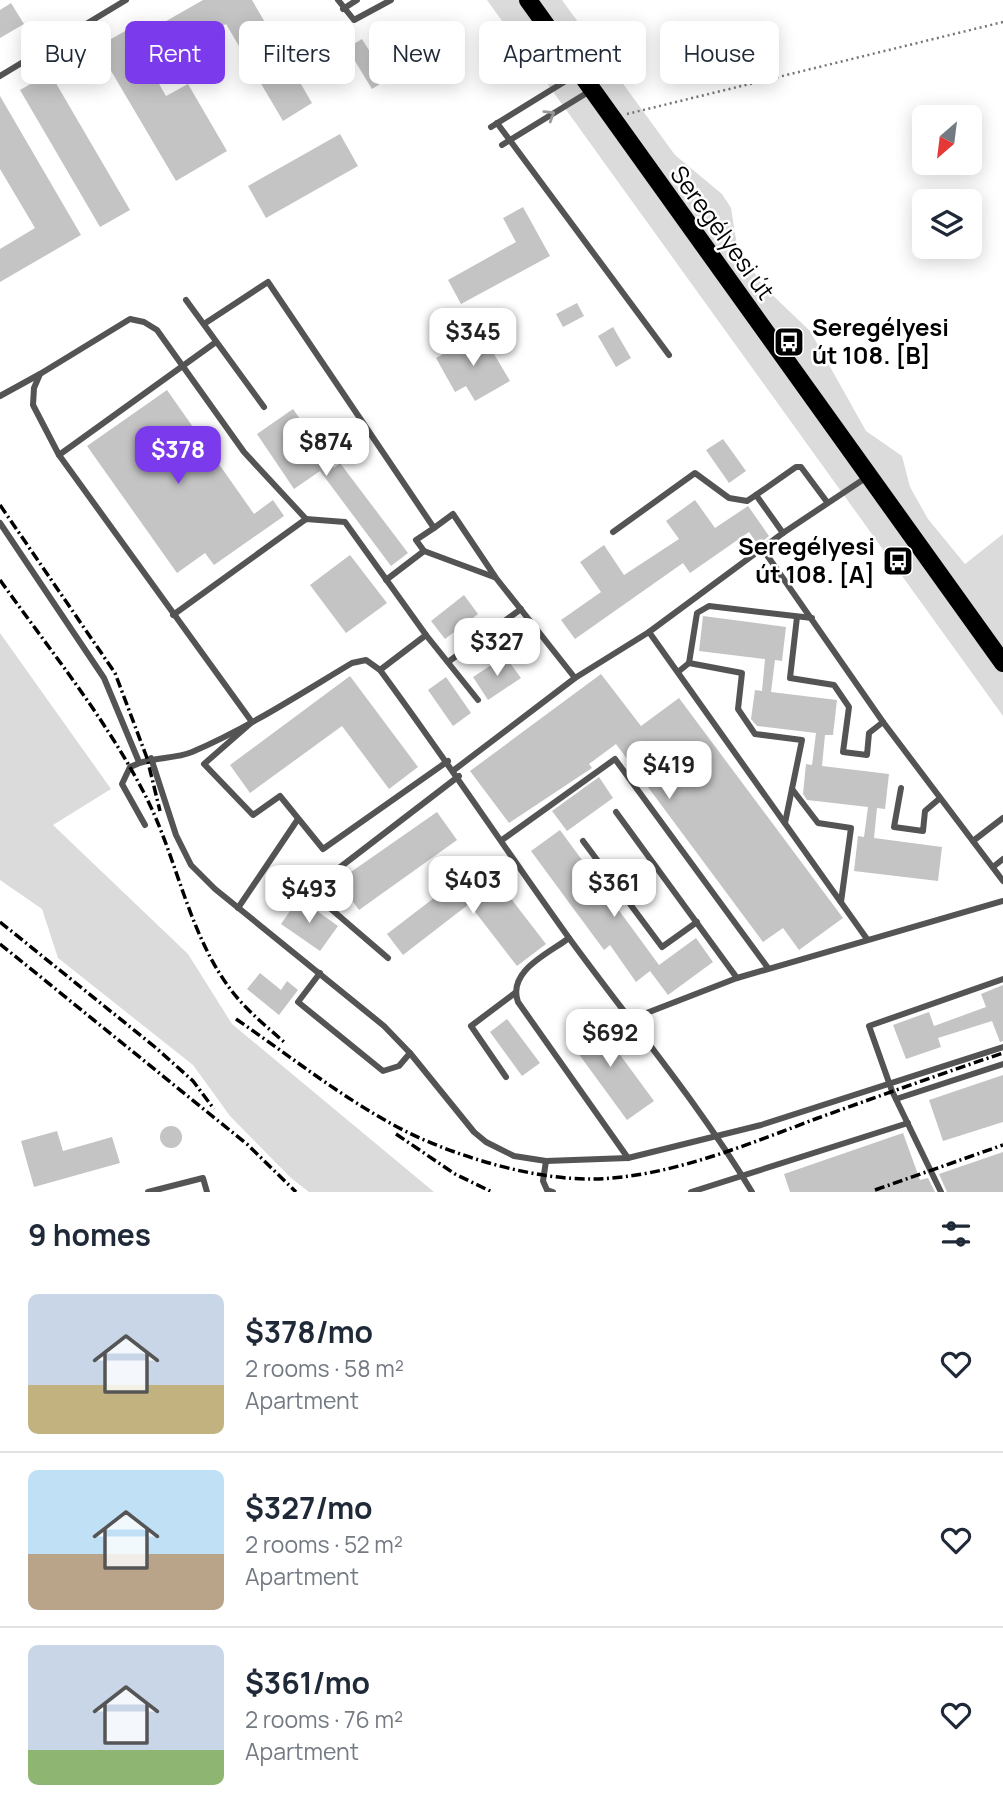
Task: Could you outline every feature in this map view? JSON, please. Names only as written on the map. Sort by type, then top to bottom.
[{"type":"main road","name":"Seregélyesi út","points":[[528,0],[543,21]]},
{"type":"main road","name":"Seregélyesi út","points":[[587,84],[1003,663]]},
{"type":"lane","points":[[0,76],[126,0]]},
{"type":"lane","points":[[338,0],[354,20],[391,0]]},
{"type":"lane","points":[[344,9],[357,0]]},
{"type":"lane","points":[[561,84],[494,125],[509,140],[669,355]]},
{"type":"lane","points":[[502,145],[591,90]]},
{"type":"lane","points":[[204,324],[268,282],[434,528]]},
{"type":"lane","points":[[186,300],[264,407]]},
{"type":"lane","points":[[0,396],[131,319],[144,322],[157,330],[244,452],[306,519]]},
{"type":"lane","points":[[59,455],[216,342]]},
{"type":"lane","points":[[40,374],[34,388],[33,405],[59,455],[252,722]]},
{"type":"lane","points":[[613,532],[695,473],[729,498],[747,501],[796,467],[802,467],[827,502]]},
{"type":"lane","points":[[454,770],[575,678],[649,632],[783,533],[868,476]]},
{"type":"lane","points":[[756,495],[783,533]]},
{"type":"lane","points":[[496,578],[424,551],[416,540],[453,514],[496,578],[575,678]]},
{"type":"lane","points":[[173,615],[306,519],[345,522],[426,635],[478,700]]},
{"type":"lane","points":[[0,523],[104,678],[139,762]]},
{"type":"lane","points":[[762,548],[883,722],[1003,881]]},
{"type":"lane","points":[[386,580],[424,551]]},
{"type":"lane","points":[[678,672],[689,663],[697,613],[709,606],[811,618]]},
{"type":"lane","points":[[448,663],[521,609]]},
{"type":"lane","points":[[797,617],[790,678],[834,685],[849,707],[843,752],[867,755],[869,733],[883,722]]},
{"type":"lane","points":[[649,632],[867,939]]},
{"type":"lane","points":[[380,670],[426,635]]},
{"type":"lane","points":[[145,825],[122,785],[130,767],[151,758],[189,753],[252,722],[352,663],[366,660],[380,670],[459,776],[569,938],[719,1136],[752,1192]]},
{"type":"lane","points":[[689,663],[742,673],[738,709],[755,734],[802,740],[785,822]]},
{"type":"lane","points":[[252,722],[204,764],[253,815],[280,796],[323,849],[448,761]]},
{"type":"lane","points":[[151,758],[176,835],[191,865],[238,908],[320,973],[411,1052],[474,1132],[486,1142],[514,1156],[546,1161],[628,1158],[719,1136],[1003,1047]]},
{"type":"lane","points":[[502,840],[615,759],[768,968]]},
{"type":"lane","points":[[388,958],[324,903],[320,892],[326,878],[459,776]]},
{"type":"lane","points":[[901,788],[894,827],[923,831],[925,811],[939,799]]},
{"type":"lane","points":[[792,789],[818,823],[851,828],[841,902]]},
{"type":"lane","points":[[616,812],[737,978]]},
{"type":"lane","points":[[973,841],[1003,818]]},
{"type":"lane","points":[[238,908],[298,819]]},
{"type":"lane","points":[[583,841],[662,947],[697,922]]},
{"type":"lane","points":[[993,867],[1003,859]]},
{"type":"lane","points":[[631,1019],[768,968],[1003,901]]},
{"type":"lane","points":[[569,938],[523,971],[516,981],[515,993],[518,1002],[628,1158]]},
{"type":"lane","points":[[320,973],[298,1002],[383,1071],[399,1066],[411,1052]]},
{"type":"lane","points":[[941,1192],[889,1083],[869,1026],[1003,979]]},
{"type":"lane","points":[[506,1077],[471,1026],[515,993]]},
{"type":"lane","points":[[896,1099],[1003,1064]]},
{"type":"lane","points":[[691,1192],[908,1123]]},
{"type":"lane","points":[[546,1161],[543,1181],[547,1189],[553,1192]]},
{"type":"lane","points":[[148,1192],[203,1178],[207,1192]]},
{"type":"path","points":[[610,119],[1003,22]]},
{"type":"shaded area","points":[[487,0],[562,0],[577,21],[502,21]]},
{"type":"shaded area","points":[[548,84],[623,84],[675,155],[722,194],[731,208],[737,246],[763,286],[810,331],[866,431],[902,456],[910,487],[928,519],[965,564],[1003,534],[1003,716]]},
{"type":"shaded area","points":[[0,633],[111,789],[53,825],[188,954],[232,1024],[434,1192],[309,1192],[291,1178],[230,1116],[193,1065],[58,958],[42,909],[0,880]]},
{"type":"building","points":[[203,0],[252,0],[264,21],[239,21],[239,46],[225,21],[166,21]]},
{"type":"building","points":[[11,3],[22,21],[21,26],[0,38],[0,10]]},
{"type":"building","points":[[125,31],[125,84],[159,84],[166,96],[188,84],[227,151],[176,181],[111,71],[111,39]]},
{"type":"building","points":[[362,39],[369,50],[369,84],[380,84],[372,89],[355,61],[355,43]]},
{"type":"building","points":[[31,84],[56,84],[130,210],[100,227],[20,90]]},
{"type":"building","points":[[261,84],[301,84],[312,103],[283,121]]},
{"type":"building","points":[[0,96],[81,235],[0,282],[0,249],[35,228],[0,169]]},
{"type":"building","points":[[340,134],[358,166],[266,218],[248,186]]},
{"type":"building","points":[[523,207],[550,256],[461,304],[448,280],[516,242],[503,218]]},
{"type":"building","points":[[577,303],[584,316],[563,327],[556,314]]},
{"type":"building","points":[[613,327],[631,358],[616,367],[598,336]]},
{"type":"building","points":[[481,332],[510,381],[475,401],[466,386],[455,392],[436,358]]},
{"type":"building","points":[[167,390],[254,514],[273,500],[284,516],[214,565],[205,553],[177,573],[87,446]]},
{"type":"building","points":[[293,409],[334,468],[340,463],[408,553],[391,566],[320,471],[294,489],[257,434]]},
{"type":"building","points":[[723,439],[746,471],[729,483],[706,450]]},
{"type":"building","points":[[695,500],[715,528],[748,506],[769,536],[758,545],[749,532],[690,573],[683,563],[575,639],[561,620],[601,592],[580,562],[604,545],[624,575],[679,539],[666,521]]},
{"type":"building","points":[[350,555],[387,603],[346,633],[310,585]]},
{"type":"building","points":[[464,595],[478,614],[445,639],[431,621]]},
{"type":"building","points":[[703,616],[786,627],[782,661],[775,660],[771,692],[837,700],[833,735],[825,735],[822,766],[889,774],[885,809],[877,808],[874,838],[942,847],[938,881],[854,871],[858,836],[864,837],[868,807],[807,800],[803,794],[806,764],[812,765],[816,733],[757,726],[751,719],[755,690],[762,691],[765,659],[699,651]]},
{"type":"building","points":[[516,620],[530,639],[519,647],[506,627]]},
{"type":"building","points":[[505,656],[521,678],[488,700],[473,677]]},
{"type":"building","points":[[601,674],[641,726],[679,698],[843,918],[799,950],[783,928],[763,942],[616,744],[589,764],[592,768],[509,823],[470,771]]},
{"type":"building","points":[[350,676],[418,767],[389,789],[342,726],[250,793],[230,765]]},
{"type":"building","points":[[446,677],[471,713],[453,726],[428,690]]},
{"type":"building","points":[[599,777],[613,798],[567,831],[552,811]]},
{"type":"building","points":[[437,812],[457,840],[359,910],[338,881]]},
{"type":"building","points":[[560,830],[659,965],[696,938],[713,962],[668,995],[650,971],[636,982],[610,945],[604,950],[531,851]]},
{"type":"building","points":[[482,861],[546,944],[517,966],[469,904],[403,955],[387,934]]},
{"type":"building","points":[[299,898],[338,926],[320,951],[281,924]]},
{"type":"building","points":[[260,973],[281,990],[287,981],[298,990],[279,1015],[247,989]]},
{"type":"building","points":[[1003,985],[1003,1041],[1000,1042],[992,1021],[938,1038],[941,1047],[906,1059],[893,1025],[929,1012],[934,1026],[986,1007],[981,994]]},
{"type":"building","points":[[593,1018],[654,1101],[627,1120],[567,1038]]},
{"type":"building","points":[[507,1019],[540,1063],[522,1076],[490,1032]]},
{"type":"building","points":[[1003,1075],[1003,1122],[943,1141],[929,1100]]},
{"type":"building","points":[[171,1126],[179,1129],[182,1137],[179,1145],[171,1148],[163,1145],[160,1137],[163,1129]]},
{"type":"building","points":[[57,1131],[63,1151],[112,1137],[120,1163],[34,1187],[21,1141]]},
{"type":"building","points":[[903,1133],[920,1180],[928,1178],[935,1192],[790,1192],[784,1174]]},
{"type":"building","points":[[1003,1152],[1003,1192],[947,1192],[939,1174]]},
{"type":"railway","points":[[0,505],[115,673],[147,758],[160,811]]},
{"type":"railway","points":[[0,580],[94,709],[128,763],[155,816],[203,943],[216,967],[243,1004],[284,1042]]},
{"type":"railway","points":[[0,922],[155,1047],[193,1081],[214,1109]]},
{"type":"railway","points":[[0,944],[248,1145],[296,1192]]},
{"type":"railway","points":[[236,1019],[342,1094],[386,1121],[429,1142],[499,1166],[548,1176],[593,1179],[650,1173],[707,1158],[1003,1053]]},
{"type":"railway","points":[[396,1134],[455,1174],[492,1192]]},
{"type":"railway","points":[[875,1190],[1003,1145]]},
{"type":"place","name":"Seregélyesi út 108. [B]","points":[[789,342]]},
{"type":"place","name":"Seregélyesi út 108. [A]","points":[[898,561]]}]
